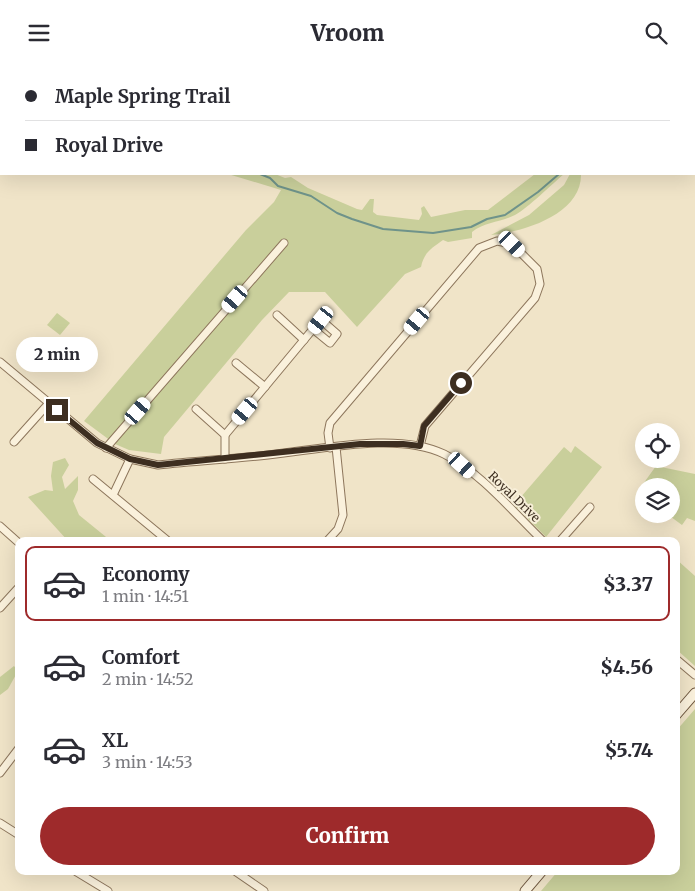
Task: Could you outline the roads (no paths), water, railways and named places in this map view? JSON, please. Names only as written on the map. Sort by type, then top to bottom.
[{"type":"street","points":[[331,537],[338,529],[343,515],[333,447],[328,433],[330,423],[480,248],[497,241],[512,244],[538,269],[540,284],[534,298],[424,426],[420,446]]},
{"type":"street","points":[[106,448],[284,243]]},
{"type":"street","points":[[277,315],[304,340]]},
{"type":"street","points":[[225,459],[225,435],[313,329]]},
{"type":"street","name":"Royal Drive","points":[[0,362],[84,433],[106,448],[130,459],[158,465],[360,444],[420,446],[444,454],[462,465],[539,537]]},
{"type":"street","points":[[236,363],[265,387]]},
{"type":"street","points":[[14,443],[49,403]]},
{"type":"street","points":[[196,409],[225,435]]},
{"type":"street","points":[[113,495],[130,459]]},
{"type":"street","points":[[93,479],[163,537]]},
{"type":"street","points":[[564,537],[590,507]]},
{"type":"street","points":[[0,526],[15,539]]},
{"type":"street","points":[[0,608],[15,591]]},
{"type":"street","points":[[680,662],[695,675]]},
{"type":"street","points":[[680,710],[695,693]]},
{"type":"street","points":[[0,773],[15,753]]},
{"type":"street","points":[[0,823],[15,832]]},
{"type":"street","points":[[82,875],[108,891]]},
{"type":"street","points":[[241,875],[264,891]]},
{"type":"street","points":[[524,891],[538,875]]},
{"type":"waterway","points":[[262,175],[270,178],[278,186],[311,196],[337,213],[352,219],[383,229],[433,233],[471,227],[487,219],[505,215],[538,192],[558,175]]}]
